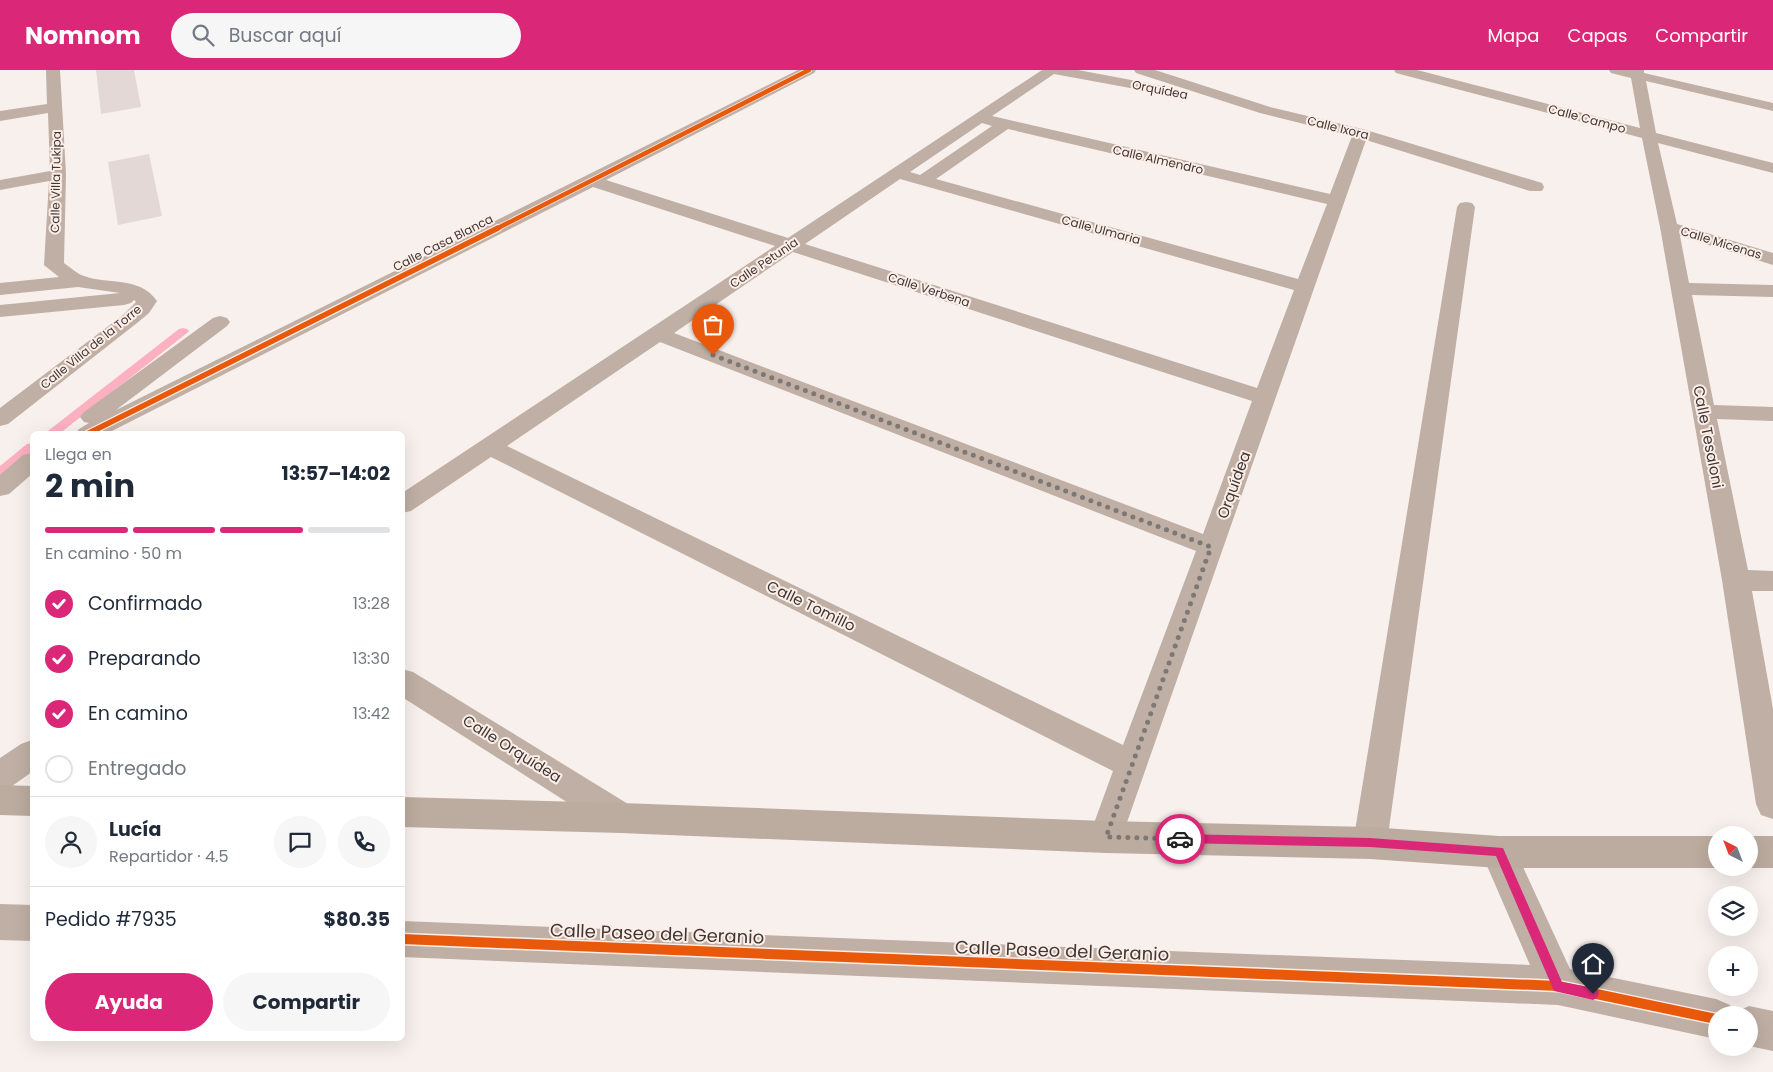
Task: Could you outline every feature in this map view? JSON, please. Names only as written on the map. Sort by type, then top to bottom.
[{"type":"street","name":"Calle Villa Tukipa","points":[[53,70],[58,174],[54,265],[78,281]]},
{"type":"street","name":"Calle Casa Blanca","points":[[93,431],[592,182],[808,70]]},
{"type":"street","name":"Calle Petunia","points":[[405,503],[1050,70]]},
{"type":"street","name":"Orquídea","points":[[1055,70],[1265,110]]},
{"type":"street","name":"Calle Ixora","points":[[1141,70],[1265,110],[1361,133],[1536,187]]},
{"type":"street","name":"Calle Campo","points":[[1400,70],[1773,168]]},
{"type":"street","points":[[1630,72],[1773,107]]},
{"type":"street","name":"Calle Tesaloni","points":[[1630,72],[1649,136],[1669,227],[1736,580],[1773,804]]},
{"type":"street","points":[[0,116],[56,107]]},
{"type":"street","name":"Calle Almendro","points":[[979,118],[1337,201]]},
{"type":"street","points":[[922,181],[1005,124]]},
{"type":"street","name":"Orquídea","points":[[1106,837],[1361,133]]},
{"type":"street","points":[[0,185],[58,174]]},
{"type":"street","name":"Calle Ulmaria","points":[[896,174],[1306,287]]},
{"type":"street","name":"Calle Verbena","points":[[592,182],[1265,398]]},
{"type":"street","points":[[1370,843],[1466,207]]},
{"type":"street","name":"Calle Micenas","points":[[1669,227],[1773,259]]},
{"type":"street","points":[[0,289],[78,281]]},
{"type":"street","name":"Calle Villa de la Torre","points":[[0,419],[142,309],[147,301],[138,292],[116,286],[78,281]]},
{"type":"street","points":[[1681,289],[1773,291]]},
{"type":"street","points":[[0,311],[143,298]]},
{"type":"street","points":[[73,431],[220,322]]},
{"type":"street","points":[[658,334],[1211,547]]},
{"type":"street","points":[[1704,412],[1773,414]]},
{"type":"street","name":"Calle Tomillo","points":[[490,447],[1132,765]]},
{"type":"street","points":[[0,488],[30,463]]},
{"type":"street","points":[[1736,580],[1773,581]]},
{"type":"street","name":"Calle Orquídea","points":[[405,682],[621,818]]},
{"type":"street","points":[[0,776],[30,755]]},
{"type":"street","points":[[0,800],[30,801]]},
{"type":"street","points":[[405,812],[621,818],[1106,837],[1370,843],[1499,852],[1708,852]]},
{"type":"street","points":[[1499,852],[1558,986]]},
{"type":"street","points":[[1758,852],[1773,852]]},
{"type":"street","points":[[0,922],[30,923]]},
{"type":"street","name":"Calle Paseo del Geranio","points":[[405,939],[1558,986],[1708,1018]]},
{"type":"street","points":[[1758,1028],[1773,1031]]},
{"type":"building","points":[[96,70],[134,70],[141,107],[101,114]]},
{"type":"building","points":[[149,154],[162,216],[118,225],[108,162]]},
{"type":"waterway","points":[[54,431],[183,331]]},
{"type":"waterway","points":[[0,473],[30,449]]},
{"type":"cycle path","points":[[93,431],[809,70]]},
{"type":"cycle path","points":[[405,939],[1558,986],[1708,1017]]},
{"type":"way so far","points":[[713,355],[1211,547],[1106,837],[1180,839]]},
{"type":"route","points":[[1180,839],[1370,843],[1499,852],[1558,986],[1593,994]]}]
